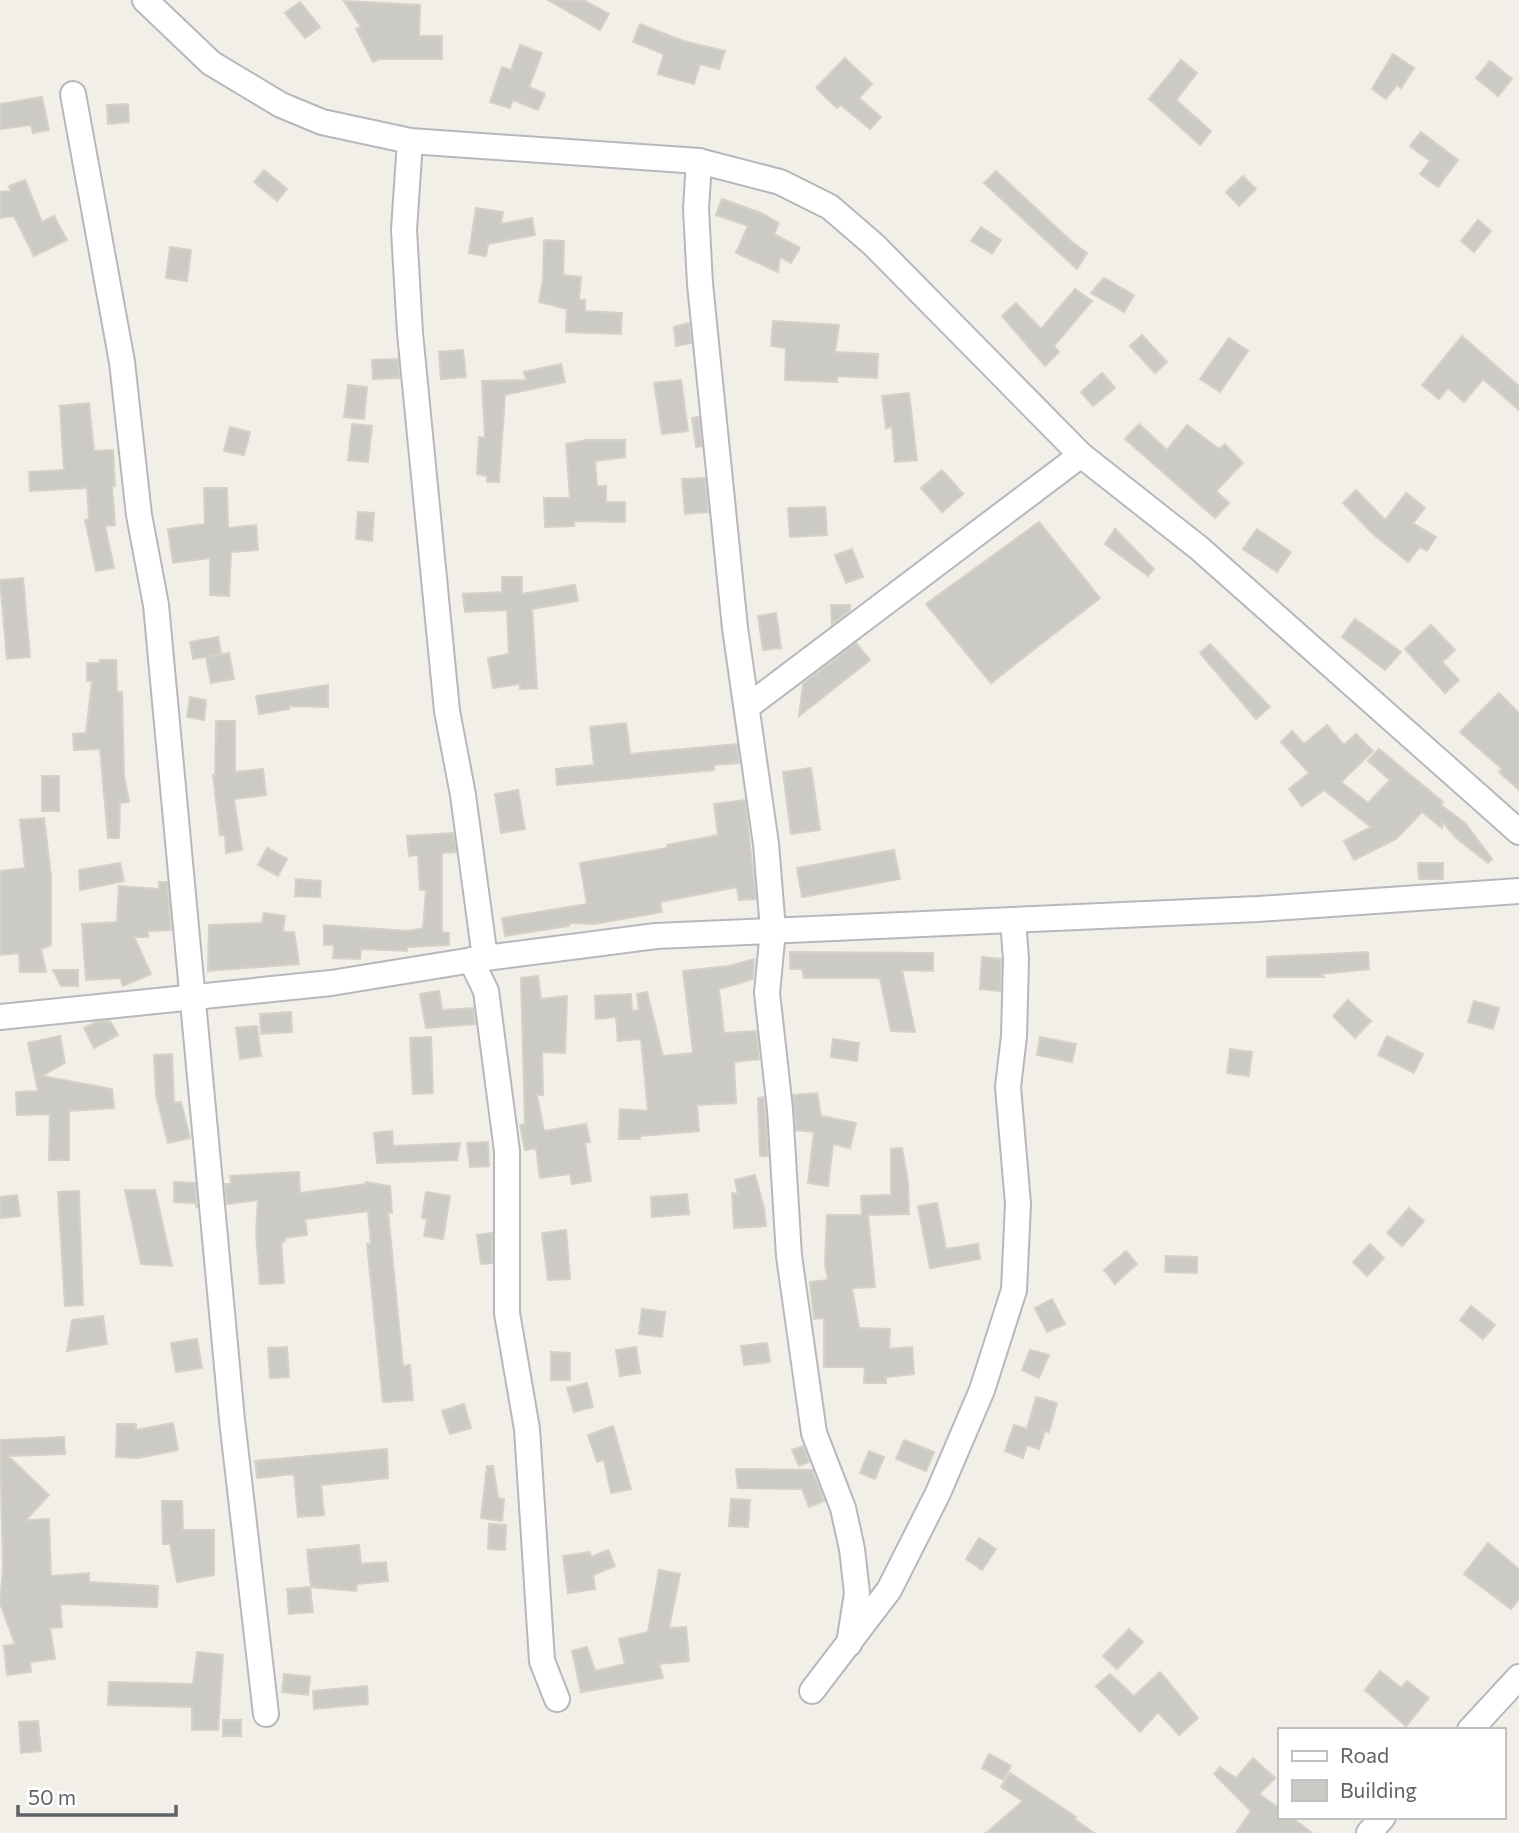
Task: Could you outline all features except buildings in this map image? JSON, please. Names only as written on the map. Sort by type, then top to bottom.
[{"type":"street","points":[[145,0],[211,63],[281,105],[322,122],[410,141],[699,161],[780,182],[830,207],[874,245],[1081,455],[1199,548],[1519,832]]},
{"type":"street","points":[[72,94],[122,362],[139,515],[156,605],[232,1420],[266,1714]]},
{"type":"street","points":[[410,141],[404,230],[410,333],[447,710],[463,795],[478,959],[486,991],[507,1151],[508,1313],[527,1429],[542,1661],[557,1699]]},
{"type":"street","points":[[699,161],[696,209],[700,284],[735,628],[766,844],[773,930],[767,993],[780,1109],[789,1256],[814,1433],[843,1508],[852,1549],[857,1593],[849,1644]]},
{"type":"street","points":[[747,707],[1081,455]]},
{"type":"street","points":[[0,1017],[331,984],[478,959],[656,936],[1258,909],[1519,891]]},
{"type":"street","points":[[812,1691],[889,1590],[950,1469],[982,1390],[1014,1290],[1018,1205],[1008,1087],[1015,998],[1013,920]]},
{"type":"street","points":[[1472,1728],[1519,1678]]},
{"type":"street","points":[[1369,1833],[1381,1819]]}]
